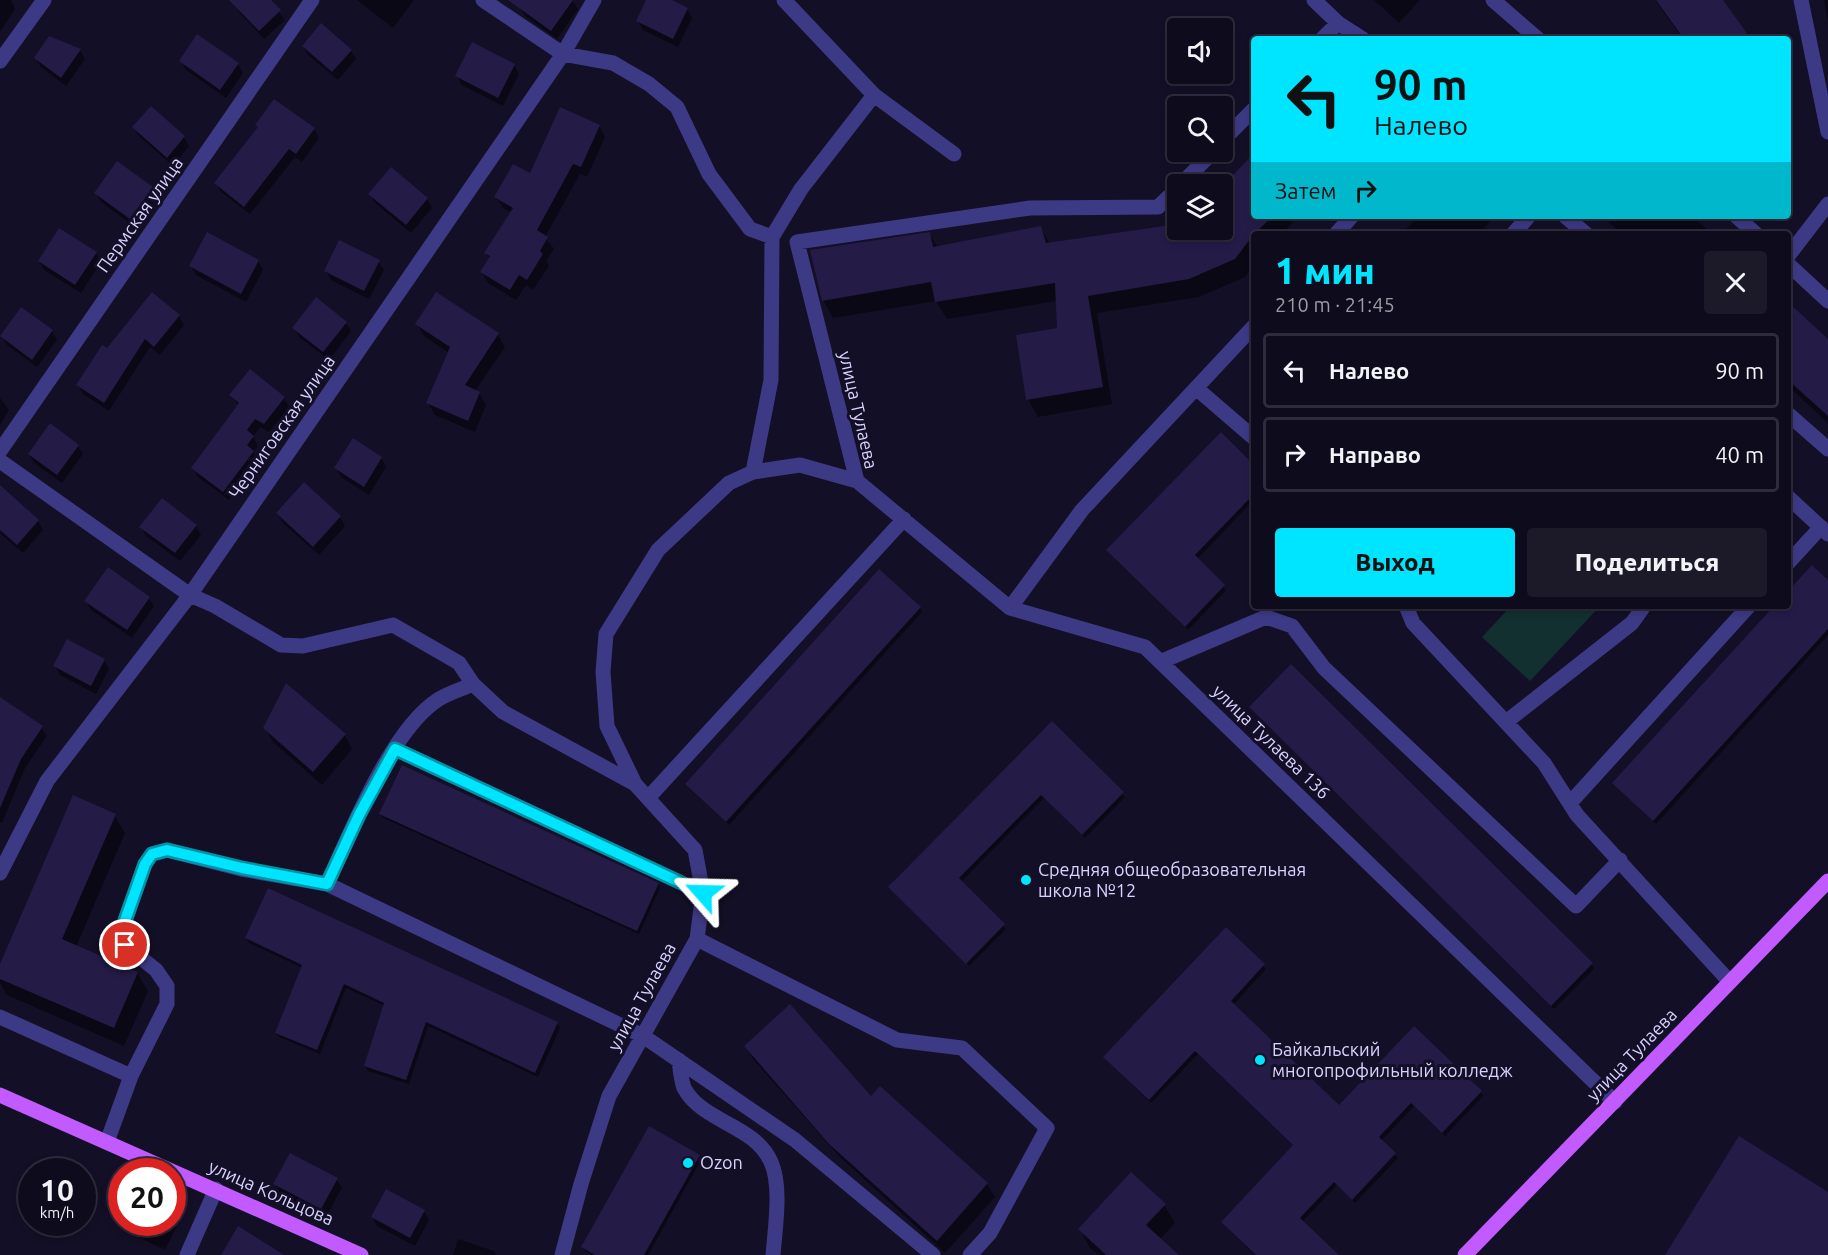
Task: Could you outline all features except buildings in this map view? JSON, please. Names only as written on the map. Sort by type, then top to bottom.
[{"type":"main road","name":"улица Тулаева","points":[[1465,1255],[1828,881]]},
{"type":"main road","name":"улица Кольцова","points":[[0,1095],[361,1255]]},
{"type":"street","points":[[0,61],[44,0]]},
{"type":"street","name":"Пермская улица","points":[[0,451],[312,0]]},
{"type":"street","points":[[483,0],[563,54],[614,63],[649,84],[676,108],[709,174],[750,229],[772,237]]},
{"type":"street","name":"Черниговская улица","points":[[0,873],[47,782],[190,595],[563,54],[594,0]]},
{"type":"street","points":[[784,0],[874,95],[954,154]]},
{"type":"street","points":[[1314,0],[1338,23],[1358,36]]},
{"type":"street","points":[[1493,0],[1534,36]]},
{"type":"street","points":[[1801,0],[1828,132]]},
{"type":"street","points":[[1325,36],[1338,23]]},
{"type":"street","points":[[1515,36],[1523,27]]},
{"type":"street","points":[[753,472],[771,380],[772,237],[801,189],[874,95]]},
{"type":"street","points":[[1233,130],[1251,112]]},
{"type":"street","points":[[1191,174],[1203,162]]},
{"type":"street","name":"улица Тулаева","points":[[562,1255],[581,1184],[609,1096],[698,939],[703,893],[694,850],[635,784],[607,726],[603,672],[606,634],[658,550],[729,483],[753,472],[800,465],[857,481],[797,242],[1030,208],[1158,207],[1167,198]]},
{"type":"street","points":[[1791,252],[1828,204]]},
{"type":"street","points":[[1339,231],[1349,219]]},
{"type":"street","points":[[1516,231],[1526,219]]},
{"type":"street","points":[[1568,219],[1582,231]]},
{"type":"street","points":[[1739,219],[1753,231]]},
{"type":"street","points":[[1791,267],[1828,301]]},
{"type":"street","points":[[1010,608],[1082,510],[1251,329]]},
{"type":"street","points":[[1196,388],[1251,435]]},
{"type":"street","points":[[1791,417],[1828,449]]},
{"type":"street","points":[[0,461],[190,595],[215,606],[280,645],[303,646],[393,626],[459,663],[473,684],[503,712],[635,784]]},
{"type":"street","name":"улица Тулаева 136","points":[[857,481],[1010,608],[1145,647],[1615,1102]]},
{"type":"street","points":[[1791,500],[1824,531],[1791,560]]},
{"type":"street","points":[[648,798],[904,519]]},
{"type":"street","points":[[1407,609],[1413,622],[1544,764],[1577,815],[1729,981]]},
{"type":"street","points":[[1506,722],[1632,623],[1642,609]]},
{"type":"street","points":[[1570,803],[1746,609]]},
{"type":"street","points":[[1160,662],[1267,611],[1292,626],[1324,668],[1576,906],[1620,860]]},
{"type":"street","points":[[327,884],[359,815],[403,734],[438,699],[473,684]]},
{"type":"street","points":[[395,749],[703,893]]},
{"type":"street","points":[[107,1142],[131,1076],[167,1004],[167,986],[156,970],[125,945],[121,932],[145,864],[152,854],[167,850],[242,868],[327,884],[643,1036],[795,1140],[933,1255]]},
{"type":"street","points":[[698,939],[897,1040],[962,1048],[1047,1128],[990,1233],[970,1255]]},
{"type":"street","points":[[0,1017],[131,1076]]},
{"type":"street","points":[[679,1060],[684,1087],[698,1105],[753,1138],[772,1163],[777,1202],[773,1255]]},
{"type":"street","points":[[187,1255],[216,1189]]},
{"type":"green space","points":[[1508,609],[1597,609],[1530,681],[1482,637]]},
{"type":"place","name":"Средняя общеобразовательная школа №12","points":[[1026,880]]},
{"type":"place","name":"Байкальский многопрофильный колледж","points":[[1260,1060]]},
{"type":"place","name":"Ozon","points":[[688,1163]]},
{"type":"route","points":[[125,945],[121,932],[145,864],[152,854],[167,850],[242,868],[327,884],[359,815],[395,749],[703,893]]}]
